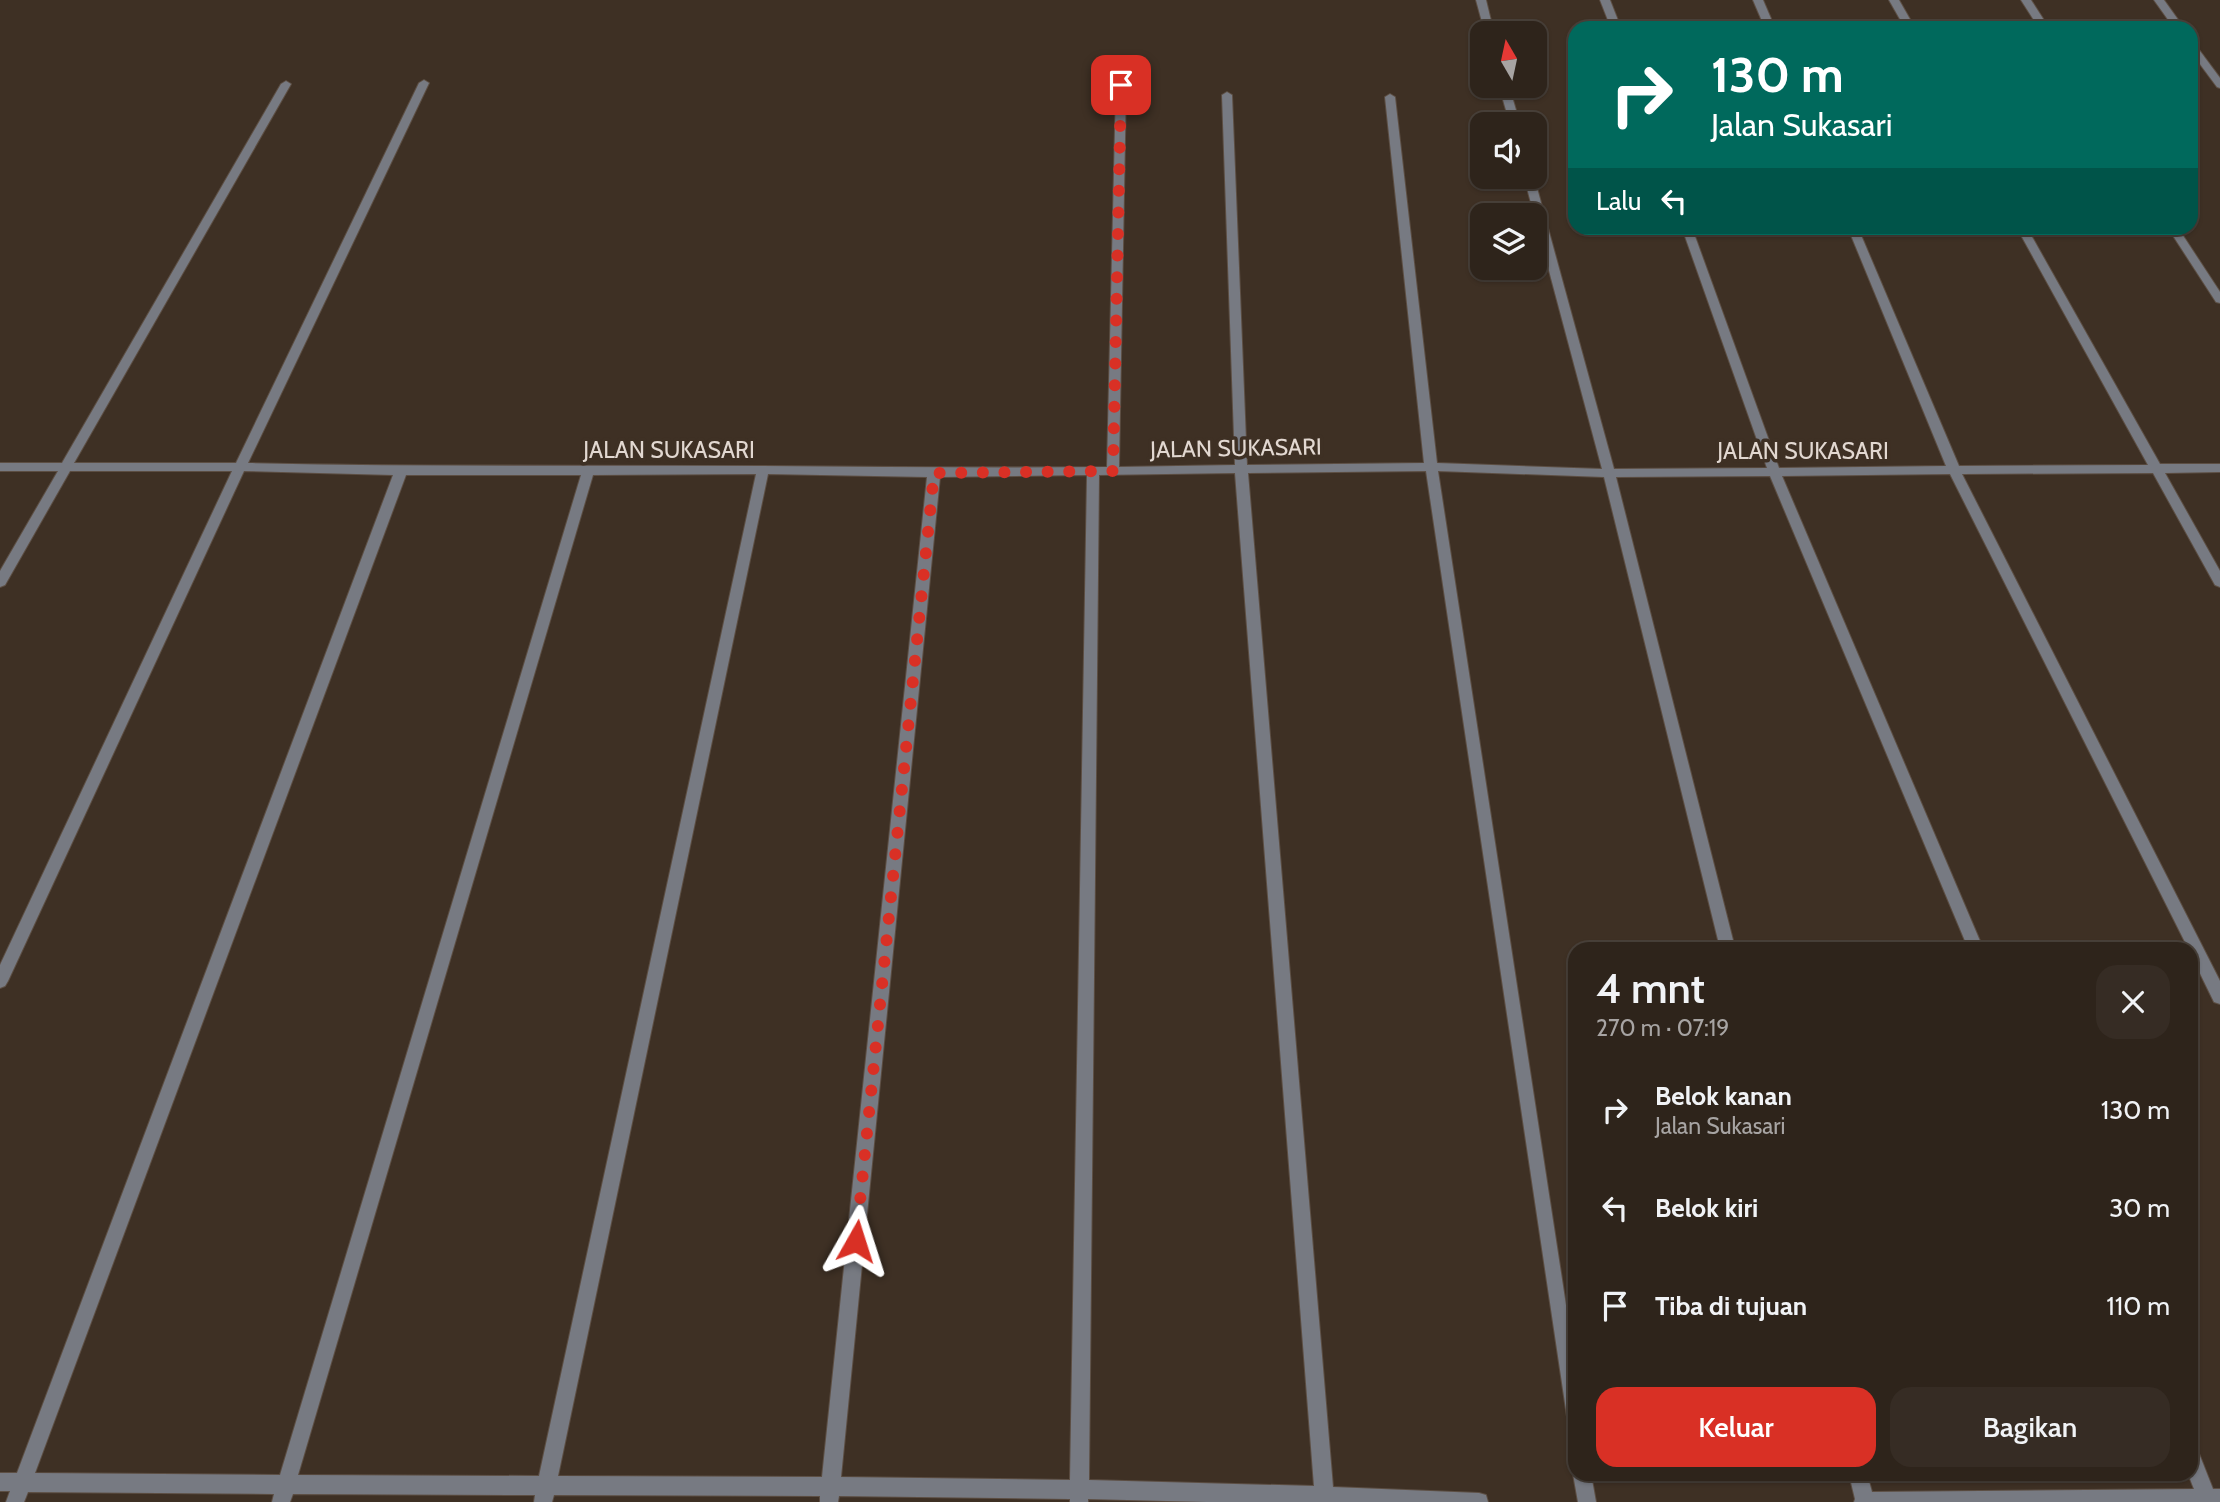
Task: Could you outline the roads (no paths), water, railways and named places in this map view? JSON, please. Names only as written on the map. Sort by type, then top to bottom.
[{"type":"street","points":[[1481,0],[1487,21]]},
{"type":"street","points":[[1605,0],[1613,21]]},
{"type":"street","points":[[1758,0],[1767,21]]},
{"type":"street","points":[[1894,0],[1906,21]]},
{"type":"street","points":[[2025,0],[2039,21]]},
{"type":"street","points":[[2159,0],[2174,21]]},
{"type":"street","points":[[2198,55],[2220,85]]},
{"type":"street","points":[[0,981],[240,467],[424,83]]},
{"type":"street","points":[[0,582],[286,84]]},
{"type":"street","points":[[1113,471],[1121,85]]},
{"type":"street","points":[[1227,95],[1241,467],[1324,1498]]},
{"type":"street","points":[[1390,97],[1431,467],[1568,1377]]},
{"type":"street","points":[[1532,189],[1609,473],[1726,942]]},
{"type":"street","points":[[1690,235],[1774,471],[1973,942]]},
{"type":"street","points":[[1856,235],[1955,472],[2192,942]]},
{"type":"street","points":[[2026,235],[2220,582]]},
{"type":"street","points":[[2178,235],[2220,300]]},
{"type":"street","name":"JALAN SUKASARI","points":[[0,467],[934,473],[1093,472],[1241,467],[1431,467],[1609,473],[2220,468]]},
{"type":"street","points":[[545,1493],[763,470]]},
{"type":"street","points":[[15,1502],[401,471]]},
{"type":"street","points":[[283,1493],[587,471]]},
{"type":"street","points":[[1079,1497],[1093,472]]},
{"type":"street","points":[[830,1495],[934,473]]},
{"type":"street","points":[[2198,953],[2220,997]]},
{"type":"street","points":[[1860,1481],[1864,1502],[2212,1500],[2198,1472]]},
{"type":"street","points":[[1584,1481],[1587,1502]]},
{"type":"street","points":[[0,1482],[283,1493],[1324,1498],[1479,1502]]}]
